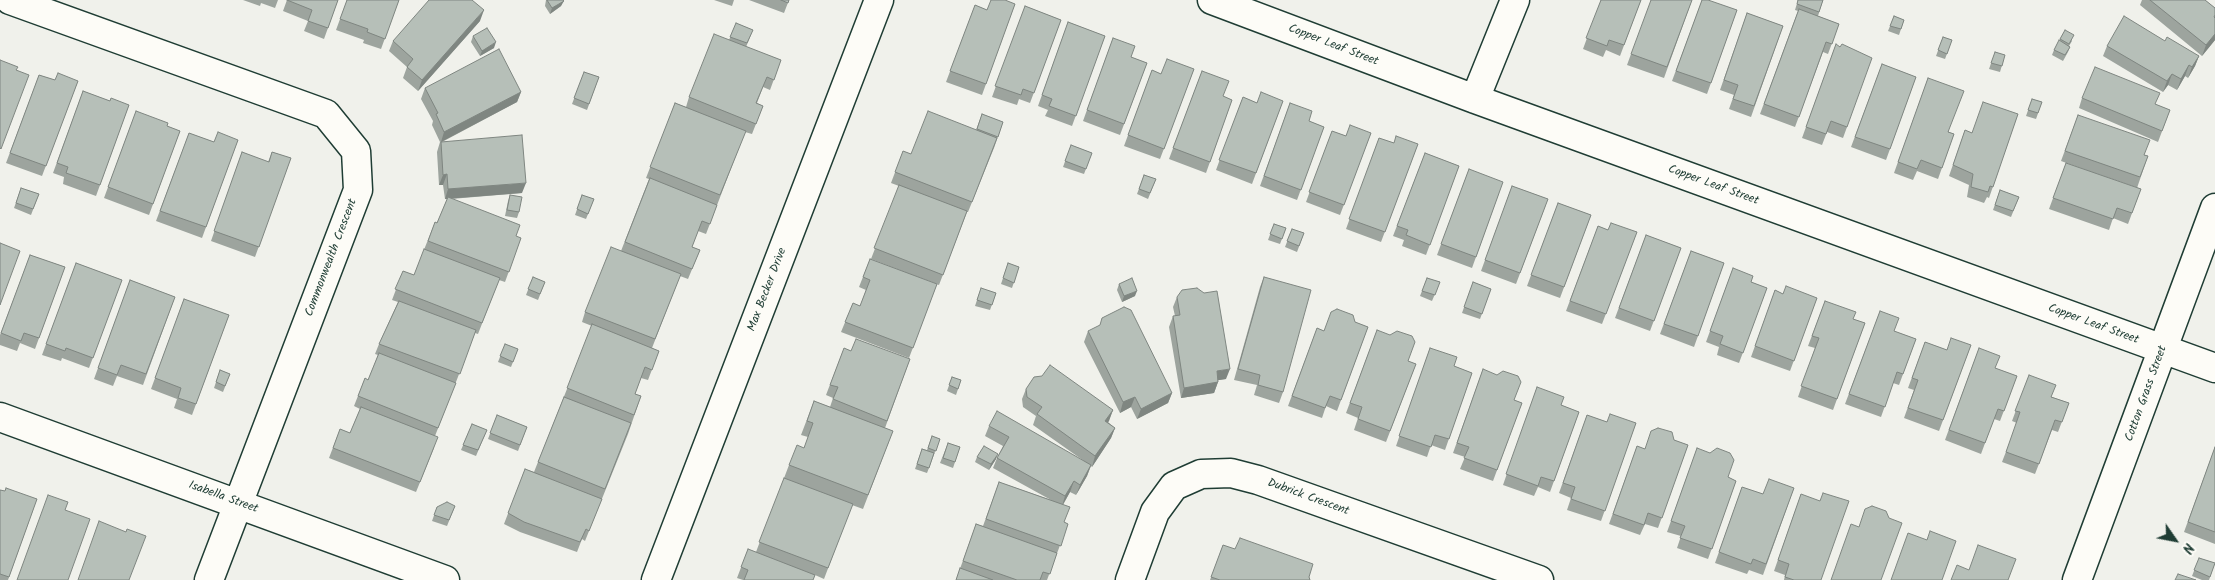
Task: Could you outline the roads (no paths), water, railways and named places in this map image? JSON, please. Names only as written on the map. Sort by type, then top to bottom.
[{"type":"street","name":"Commonwealth Crescent","points":[[10,0],[326,114],[356,151],[358,190],[209,580]]},
{"type":"street","name":"Max Becker Drive","points":[[656,580],[879,0]]},
{"type":"street","name":"Copper Leaf Street","points":[[1212,0],[1475,99],[2215,368]]},
{"type":"street","points":[[1475,99],[1515,0]]},
{"type":"street","name":"Cotton Grass Street","points":[[2078,580],[2164,351],[2215,208]]},
{"type":"street","name":"Isabella Street","points":[[0,417],[445,580]]},
{"type":"street","name":"Dubrick Crescent","points":[[1130,580],[1155,512],[1174,486],[1201,474],[1231,473],[1267,483],[1539,580]]}]
